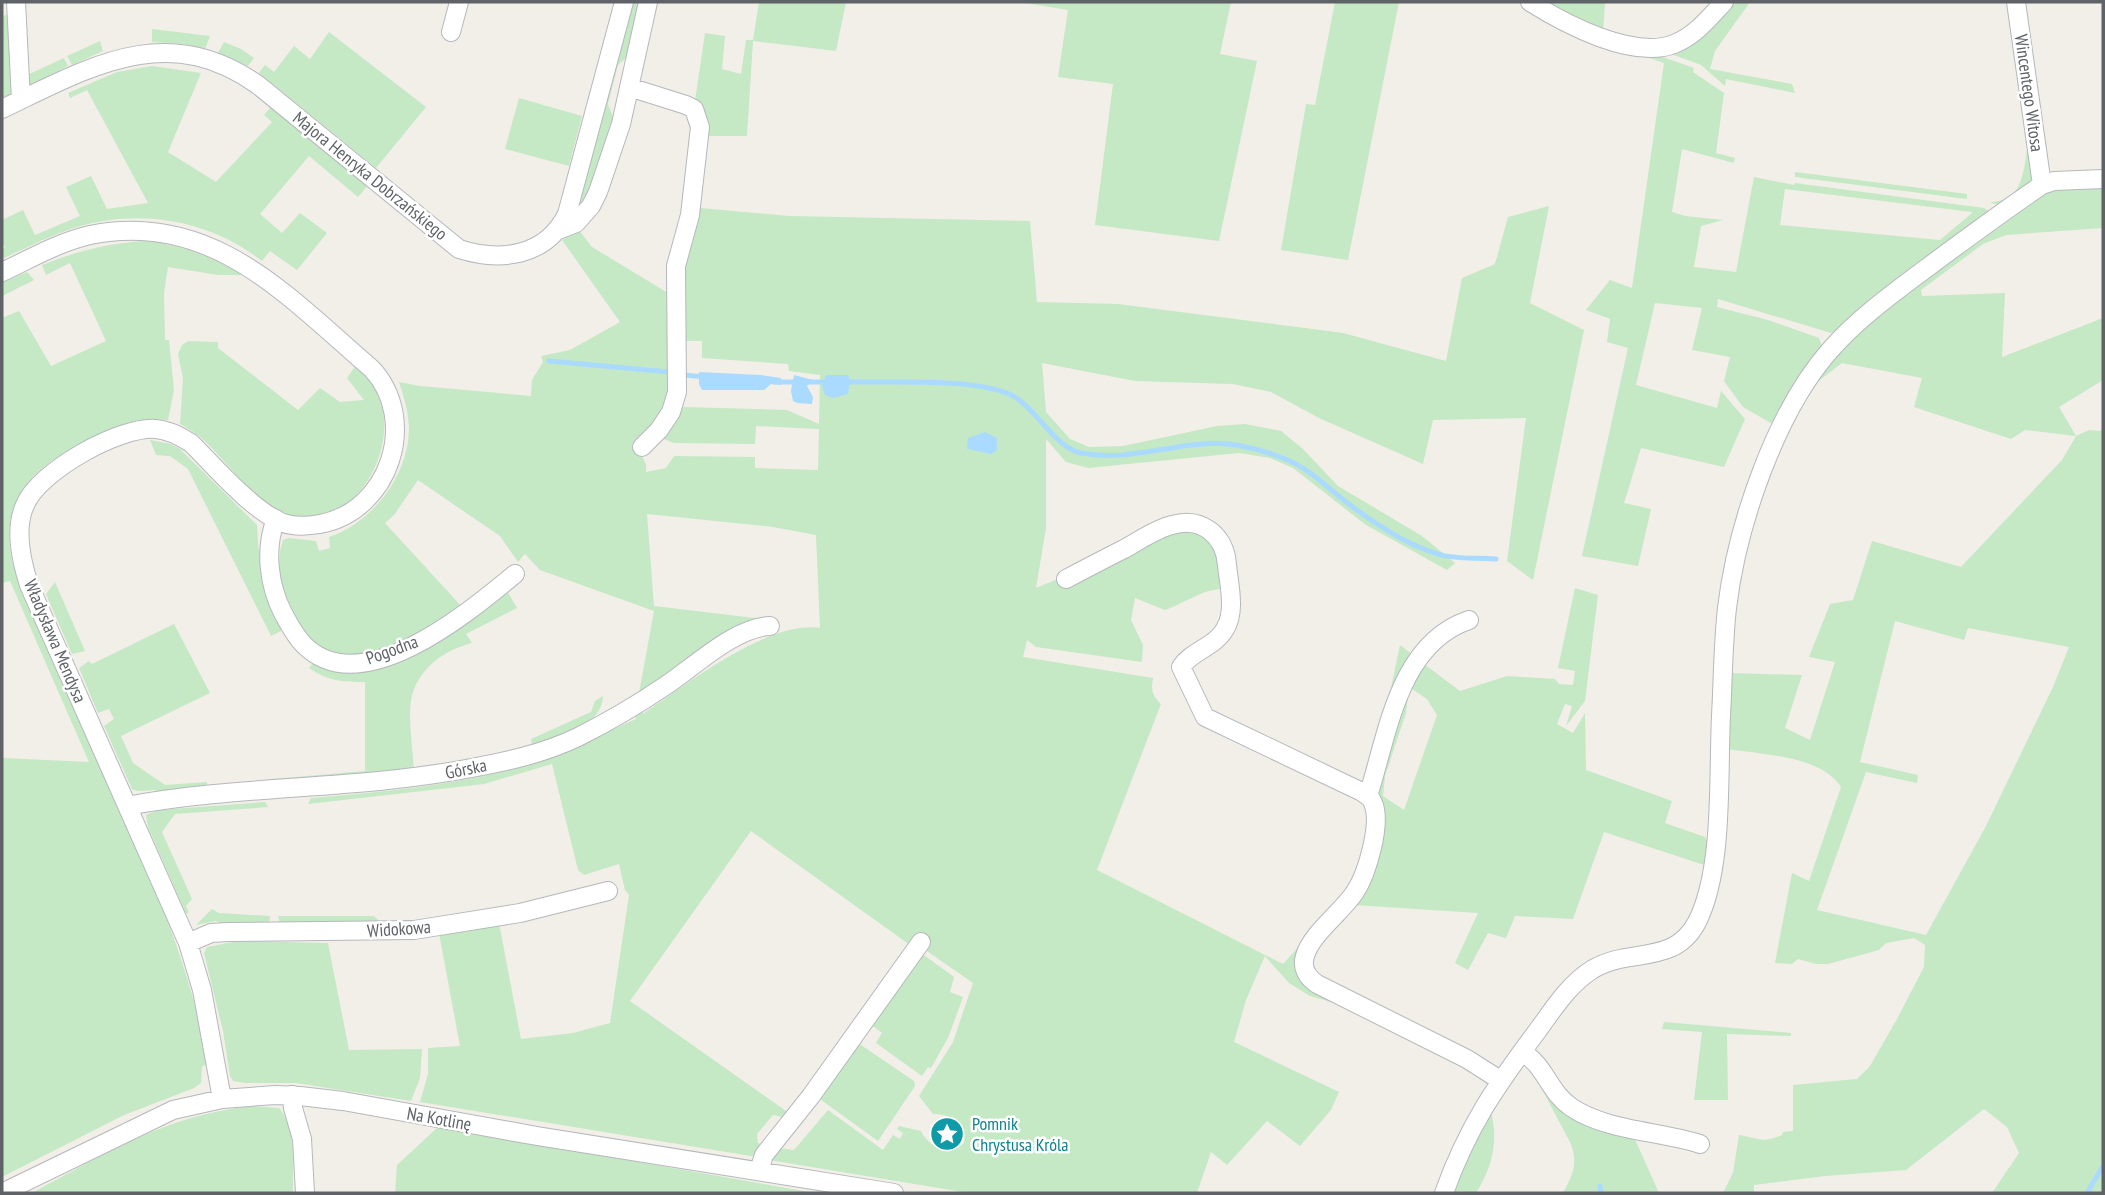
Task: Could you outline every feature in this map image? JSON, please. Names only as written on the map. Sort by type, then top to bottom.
[{"type":"street","points":[[16,2],[21,100]]},
{"type":"street","points":[[451,32],[459,2]]},
{"type":"street","points":[[558,230],[569,208],[624,2]]},
{"type":"street","name":"Majora Henryka Dobrzańskiego","points":[[2,109],[96,66],[132,55],[169,53],[200,58],[232,69],[258,85],[459,248],[486,255],[519,255],[539,246],[558,230],[576,223],[595,199],[611,159],[648,2]]},
{"type":"street","points":[[1530,2],[1599,37],[1633,46],[1660,47],[1685,38],[1724,2]]},
{"type":"street","name":"Wincentego Witosa","points":[[2016,2],[2042,185]]},
{"type":"street","points":[[629,88],[686,105],[694,110],[699,121],[699,149],[690,215],[676,266],[677,392],[671,412],[659,430],[642,447]]},
{"type":"street","points":[[1444,1193],[1466,1138],[1500,1080],[1554,1007],[1585,975],[1609,961],[1671,949],[1685,941],[1699,919],[1707,894],[1716,846],[1724,645],[1730,586],[1756,492],[1799,391],[1832,348],[1865,316],[2042,185],[2054,181],[2103,179]]},
{"type":"street","name":"Władysława Mendysa","points":[[2,272],[60,245],[89,235],[142,230],[180,236],[217,249],[256,271],[372,369],[389,395],[395,423],[392,456],[379,484],[356,509],[338,519],[297,526],[276,519],[259,508],[191,443],[181,436],[157,429],[126,433],[70,460],[53,471],[31,493],[24,507],[20,536],[23,568],[188,943],[202,990],[222,1099]]},
{"type":"street","name":"Pogodna","points":[[276,519],[271,534],[270,554],[277,601],[302,644],[319,656],[342,663],[373,660],[405,650],[456,622],[515,574]]},
{"type":"street","points":[[1066,579],[1169,525],[1189,523],[1210,529],[1221,541],[1225,550],[1230,615],[1224,631],[1211,645],[1181,667],[1205,717],[1368,796],[1374,807],[1375,823],[1363,876],[1354,894],[1308,949],[1304,960],[1306,972],[1317,984],[1467,1059],[1500,1080]]},
{"type":"street","points":[[1368,796],[1406,677],[1434,640],[1469,620]]},
{"type":"street","name":"Górska","points":[[127,806],[198,796],[397,780],[520,757],[578,737],[640,702],[735,639],[760,627],[770,626]]},
{"type":"street","name":"Widokowa","points":[[188,943],[211,933],[228,932],[414,930],[520,913],[608,891]]},
{"type":"street","points":[[759,1171],[764,1156],[811,1096],[921,942]]},
{"type":"street","points":[[1522,1052],[1536,1061],[1561,1099],[1579,1111],[1637,1131],[1665,1134],[1700,1143]]},
{"type":"street","points":[[292,1095],[302,1139],[305,1193]]},
{"type":"street","name":"Na Kotlinę","points":[[2,1193],[159,1116],[205,1101],[292,1095],[344,1101],[537,1136],[894,1193]]},
{"type":"green space","points":[[632,2],[642,2],[630,54],[618,65],[608,104],[614,120],[595,186],[574,217],[582,194]]},
{"type":"green space","points":[[759,2],[846,2],[836,51],[753,41],[747,136],[706,136],[695,101],[705,33],[725,36],[722,69],[741,74],[746,40],[753,40]]},
{"type":"green space","points":[[1019,2],[1231,2],[1220,54],[1257,61],[1219,241],[1095,225],[1113,84],[1058,77],[1068,10]]},
{"type":"green space","points":[[1335,2],[1399,2],[1348,260],[1281,250],[1306,104],[1315,105]]},
{"type":"green space","points":[[1538,2],[1605,2],[1603,33]]},
{"type":"green space","points":[[1730,2],[1750,2],[1715,51],[1710,69],[1792,84],[1795,93],[1726,79],[1725,86],[1701,65],[1663,51]]},
{"type":"green space","points":[[9,13],[16,92],[2,99],[2,17]]},
{"type":"green space","points":[[152,29],[210,36],[205,49],[184,44],[152,42]]},
{"type":"green space","points":[[329,32],[426,107],[376,168],[259,73],[265,65],[274,72],[294,46],[310,59]]},
{"type":"green space","points":[[100,41],[103,51],[72,65],[67,56]]},
{"type":"green space","points":[[224,42],[254,58],[248,66],[218,53]]},
{"type":"green space","points":[[1636,53],[1654,54],[1694,68],[1693,72],[1724,93],[1716,153],[1735,158],[1734,163],[1682,149],[1672,212],[1723,220],[1701,226],[1694,267],[1736,272],[1754,177],[1794,185],[1795,183],[1984,208],[1990,212],[1845,327],[1831,333],[1718,299],[1717,307],[1768,320],[1819,338],[1821,351],[1776,426],[1743,407],[1724,381],[1730,357],[1692,350],[1702,308],[1655,303],[1636,385],[1717,408],[1721,391],[1745,419],[1724,467],[1641,448],[1624,503],[1651,509],[1638,566],[1582,556],[1628,348],[1607,342],[1610,319],[1586,310],[1610,280],[1632,288],[1664,63]],"holes":[[[1785,189],[1972,212],[1940,240],[1780,225]]]},
{"type":"green space","points":[[64,58],[68,66],[25,88],[25,76]]},
{"type":"green space","points":[[152,66],[201,73],[168,152],[216,182],[272,122],[264,115],[271,107],[368,185],[358,197],[309,156],[260,214],[282,233],[300,213],[327,233],[297,270],[270,251],[262,261],[242,247],[197,227],[150,219],[101,221],[77,227],[2,259],[2,249],[5,247],[2,242],[2,220],[23,210],[35,235],[80,216],[66,187],[91,176],[107,209],[148,203],[87,90],[70,98],[68,93],[117,72]]},
{"type":"green space","points":[[519,98],[582,116],[569,166],[505,149]]},
{"type":"green space","points":[[2028,144],[2033,182],[2000,205],[1990,203],[2008,198],[2017,188],[2023,174]]},
{"type":"green space","points":[[1795,172],[1967,194],[1967,199],[1795,177]]},
{"type":"green space","points":[[2103,184],[2103,228],[2006,235],[1983,244],[1921,290],[1922,296],[2005,293],[2002,357],[2103,318],[2103,380],[2059,407],[2076,436],[2025,430],[2011,439],[1914,407],[1922,378],[1842,363],[1808,389],[1842,345],[1871,318],[2045,192],[2061,187]]},
{"type":"green space","points":[[1549,206],[1530,303],[1584,330],[1533,580],[1507,561],[1526,418],[1433,420],[1423,464],[1319,418],[1271,392],[1233,384],[1135,381],[1042,363],[1046,412],[1070,439],[1089,447],[1123,446],[1217,426],[1245,424],[1281,431],[1303,449],[1338,486],[1422,536],[1455,563],[1447,570],[1366,525],[1293,468],[1270,458],[1239,453],[1088,468],[1066,462],[1046,439],[1046,528],[1036,588],[1175,530],[1198,531],[1213,536],[1225,594],[1220,589],[1213,590],[1165,610],[1135,598],[1131,620],[1143,645],[1142,662],[1036,647],[1027,640],[1023,657],[1153,678],[1153,692],[1161,704],[1097,870],[1283,964],[1315,929],[1300,952],[1338,1004],[1310,996],[1289,983],[1265,956],[1246,1000],[1234,1042],[1339,1092],[1331,1110],[1300,1146],[1267,1121],[1227,1165],[1211,1152],[1197,1193],[969,1193],[769,1160],[778,1148],[794,1150],[828,1110],[883,1150],[893,1135],[900,1139],[903,1133],[897,1129],[899,1126],[921,1131],[929,1142],[940,1149],[952,1150],[964,1143],[965,1136],[960,1125],[946,1115],[933,1114],[919,1096],[953,1042],[973,983],[924,949],[787,1118],[773,1115],[757,1134],[758,1143],[765,1145],[757,1157],[420,1102],[428,1074],[428,1048],[460,1046],[439,933],[499,923],[521,1039],[573,1033],[610,1023],[629,895],[625,890],[619,864],[584,875],[578,870],[552,764],[484,784],[308,804],[311,798],[457,781],[543,759],[636,719],[633,712],[643,707],[643,714],[704,672],[752,644],[799,628],[820,628],[816,535],[773,527],[647,514],[654,606],[763,619],[667,679],[639,693],[654,611],[540,570],[525,554],[518,562],[500,536],[418,480],[394,515],[385,523],[463,608],[419,635],[372,652],[324,653],[312,644],[303,632],[290,609],[282,584],[279,558],[283,540],[289,538],[316,541],[319,551],[330,548],[329,537],[360,521],[385,495],[395,480],[407,447],[408,417],[399,382],[531,396],[532,380],[543,362],[541,356],[570,350],[620,322],[562,240],[578,229],[592,247],[668,293],[671,374],[668,406],[637,447],[646,464],[646,472],[666,468],[674,456],[755,457],[755,468],[818,470],[819,429],[756,426],[755,444],[674,443],[661,438],[683,407],[787,410],[819,424],[820,375],[789,371],[788,364],[702,358],[702,341],[684,341],[680,282],[688,237],[700,208],[790,216],[1030,221],[1037,302],[1118,304],[1343,333],[1446,361],[1462,278],[1495,264],[1508,217]],"holes":[[[751,831],[910,945],[789,1113],[630,1001]]]},
{"type":"green space","points":[[143,241],[196,252],[244,275],[218,275],[168,267],[164,293],[165,340],[169,340],[174,390],[168,420],[146,420],[116,428],[45,466],[23,489],[16,502],[9,530],[10,545],[17,576],[169,924],[196,1010],[208,1063],[202,1067],[201,1083],[194,1088],[124,1115],[2,1177],[2,758],[89,762],[10,581],[2,583],[2,318],[19,311],[51,366],[106,341],[70,263],[46,275],[42,265],[92,249]]},
{"type":"green space","points":[[27,272],[34,280],[2,296],[2,282]]},
{"type":"green space","points":[[188,341],[218,342],[218,348],[298,410],[320,388],[340,402],[364,400],[347,378],[356,365],[378,394],[384,426],[382,447],[375,468],[364,486],[349,502],[332,512],[312,517],[290,515],[264,502],[209,445],[180,424],[183,378],[178,354],[182,345]]},
{"type":"green space","points":[[2103,428],[2103,1193],[1992,1193],[2019,1153],[2007,1127],[1984,1109],[1906,1170],[1825,1176],[1754,1185],[1754,1193],[1723,1193],[1733,1173],[1739,1135],[1763,1140],[1793,1131],[1793,1085],[1857,1079],[1870,1066],[1924,967],[1925,945],[1914,938],[1886,943],[1879,950],[1828,964],[1798,959],[1792,964],[1775,963],[1792,873],[1809,881],[1841,787],[1832,776],[1805,762],[1728,749],[1729,673],[1802,675],[1785,728],[1810,740],[1835,662],[1809,657],[1830,604],[1853,600],[1872,541],[1961,567],[2062,460],[2076,436]],"holes":[[[1895,621],[1964,640],[1968,628],[2069,647],[2053,687],[1986,826],[1926,935],[1817,910],[1866,772],[1917,783],[1918,775],[1860,762]]]},
{"type":"green space","points":[[150,440],[171,444],[180,449],[257,525],[262,568],[281,631],[271,636],[188,469],[170,456],[156,455]]},
{"type":"green space","points":[[55,582],[85,651],[72,654],[46,594]]},
{"type":"green space","points":[[1575,588],[1598,595],[1585,701],[1566,726],[1572,706],[1565,704],[1557,724],[1573,733],[1585,713],[1586,770],[1672,801],[1665,823],[1705,837],[1711,850],[1707,866],[1604,832],[1573,919],[1515,916],[1506,938],[1488,933],[1468,970],[1455,963],[1478,913],[1354,905],[1343,922],[1339,919],[1357,894],[1372,794],[1398,707],[1420,661],[1460,691],[1507,676],[1555,679],[1559,684],[1573,685],[1575,671],[1558,668]],"holes":[[[1409,687],[1427,699],[1437,715],[1404,810],[1383,796],[1385,776],[1406,713]]]},
{"type":"green space","points":[[506,589],[517,608],[466,634],[472,643],[452,650],[433,662],[419,679],[410,708],[414,772],[273,783],[273,779],[365,771],[365,682],[342,681],[322,676],[309,668],[316,659],[365,666]]},
{"type":"green space","points":[[174,624],[210,693],[121,736],[133,763],[165,785],[207,782],[208,789],[157,794],[156,790],[137,791],[132,789],[104,726],[114,719],[109,709],[98,713],[79,668],[89,661],[92,664]]},
{"type":"green space","points":[[1400,645],[1417,658],[1388,702]]},
{"type":"green space","points":[[603,696],[601,707],[586,724],[532,746],[531,739],[591,712],[595,701]]},
{"type":"green space","points":[[265,802],[268,807],[175,814],[162,832],[192,899],[186,906],[189,912],[186,914],[148,827],[146,815],[158,810]]},
{"type":"green space","points":[[212,909],[219,913],[270,916],[269,923],[222,924],[216,921],[196,925]]},
{"type":"green space","points":[[278,916],[374,916],[379,921],[280,923]]},
{"type":"green space","points":[[238,941],[328,943],[349,1050],[422,1049],[420,1078],[411,1101],[296,1083],[233,1081],[204,953],[207,947]]},
{"type":"green space","points":[[921,953],[954,977],[950,992],[963,997],[948,1038],[931,1068],[928,1067],[922,1076],[876,1043],[882,1033],[869,1023]]},
{"type":"green space","points":[[1664,1022],[1791,1033],[1791,1036],[1727,1034],[1728,1100],[1694,1100],[1702,1032],[1662,1029]]},
{"type":"green space","points":[[858,1043],[914,1081],[915,1086],[878,1141],[817,1097]]},
{"type":"green space","points":[[1527,1061],[1548,1088],[1633,1135],[1659,1193],[1563,1193],[1573,1169],[1573,1151]]},
{"type":"green space","points":[[252,1106],[279,1108],[285,1117],[292,1137],[293,1193],[32,1193],[112,1150],[165,1127],[221,1111]]},
{"type":"green space","points":[[1490,1108],[1494,1141],[1487,1173],[1476,1193],[1449,1193]]},
{"type":"green space","points":[[438,1127],[815,1193],[395,1193],[397,1165]]},
{"type":"water","points":[[699,372],[781,378],[781,385],[771,384],[764,390],[702,390]]},
{"type":"water","points":[[794,375],[813,380],[807,386],[813,397],[812,404],[793,401],[791,391]]},
{"type":"water","points":[[826,375],[848,375],[848,394],[833,398],[825,395],[822,386]]},
{"type":"water","points":[[985,432],[997,438],[997,450],[991,454],[967,449],[968,438]]},
{"type":"waterway","points":[[549,361],[669,372]]},
{"type":"waterway","points":[[684,375],[705,377]]},
{"type":"waterway","points":[[774,382],[828,382]]},
{"type":"waterway","points":[[844,382],[955,383],[997,390],[1022,402],[1063,444],[1081,453],[1126,454],[1213,443],[1255,449],[1302,468],[1370,519],[1415,545],[1445,556],[1496,559]]},
{"type":"waterway","points":[[2087,1193],[2103,1166]]},
{"type":"waterway","points":[[1600,1186],[1601,1193]]},
{"type":"place","name":"Pomnik Chrystusa Króla","points":[[947,1134]]}]
